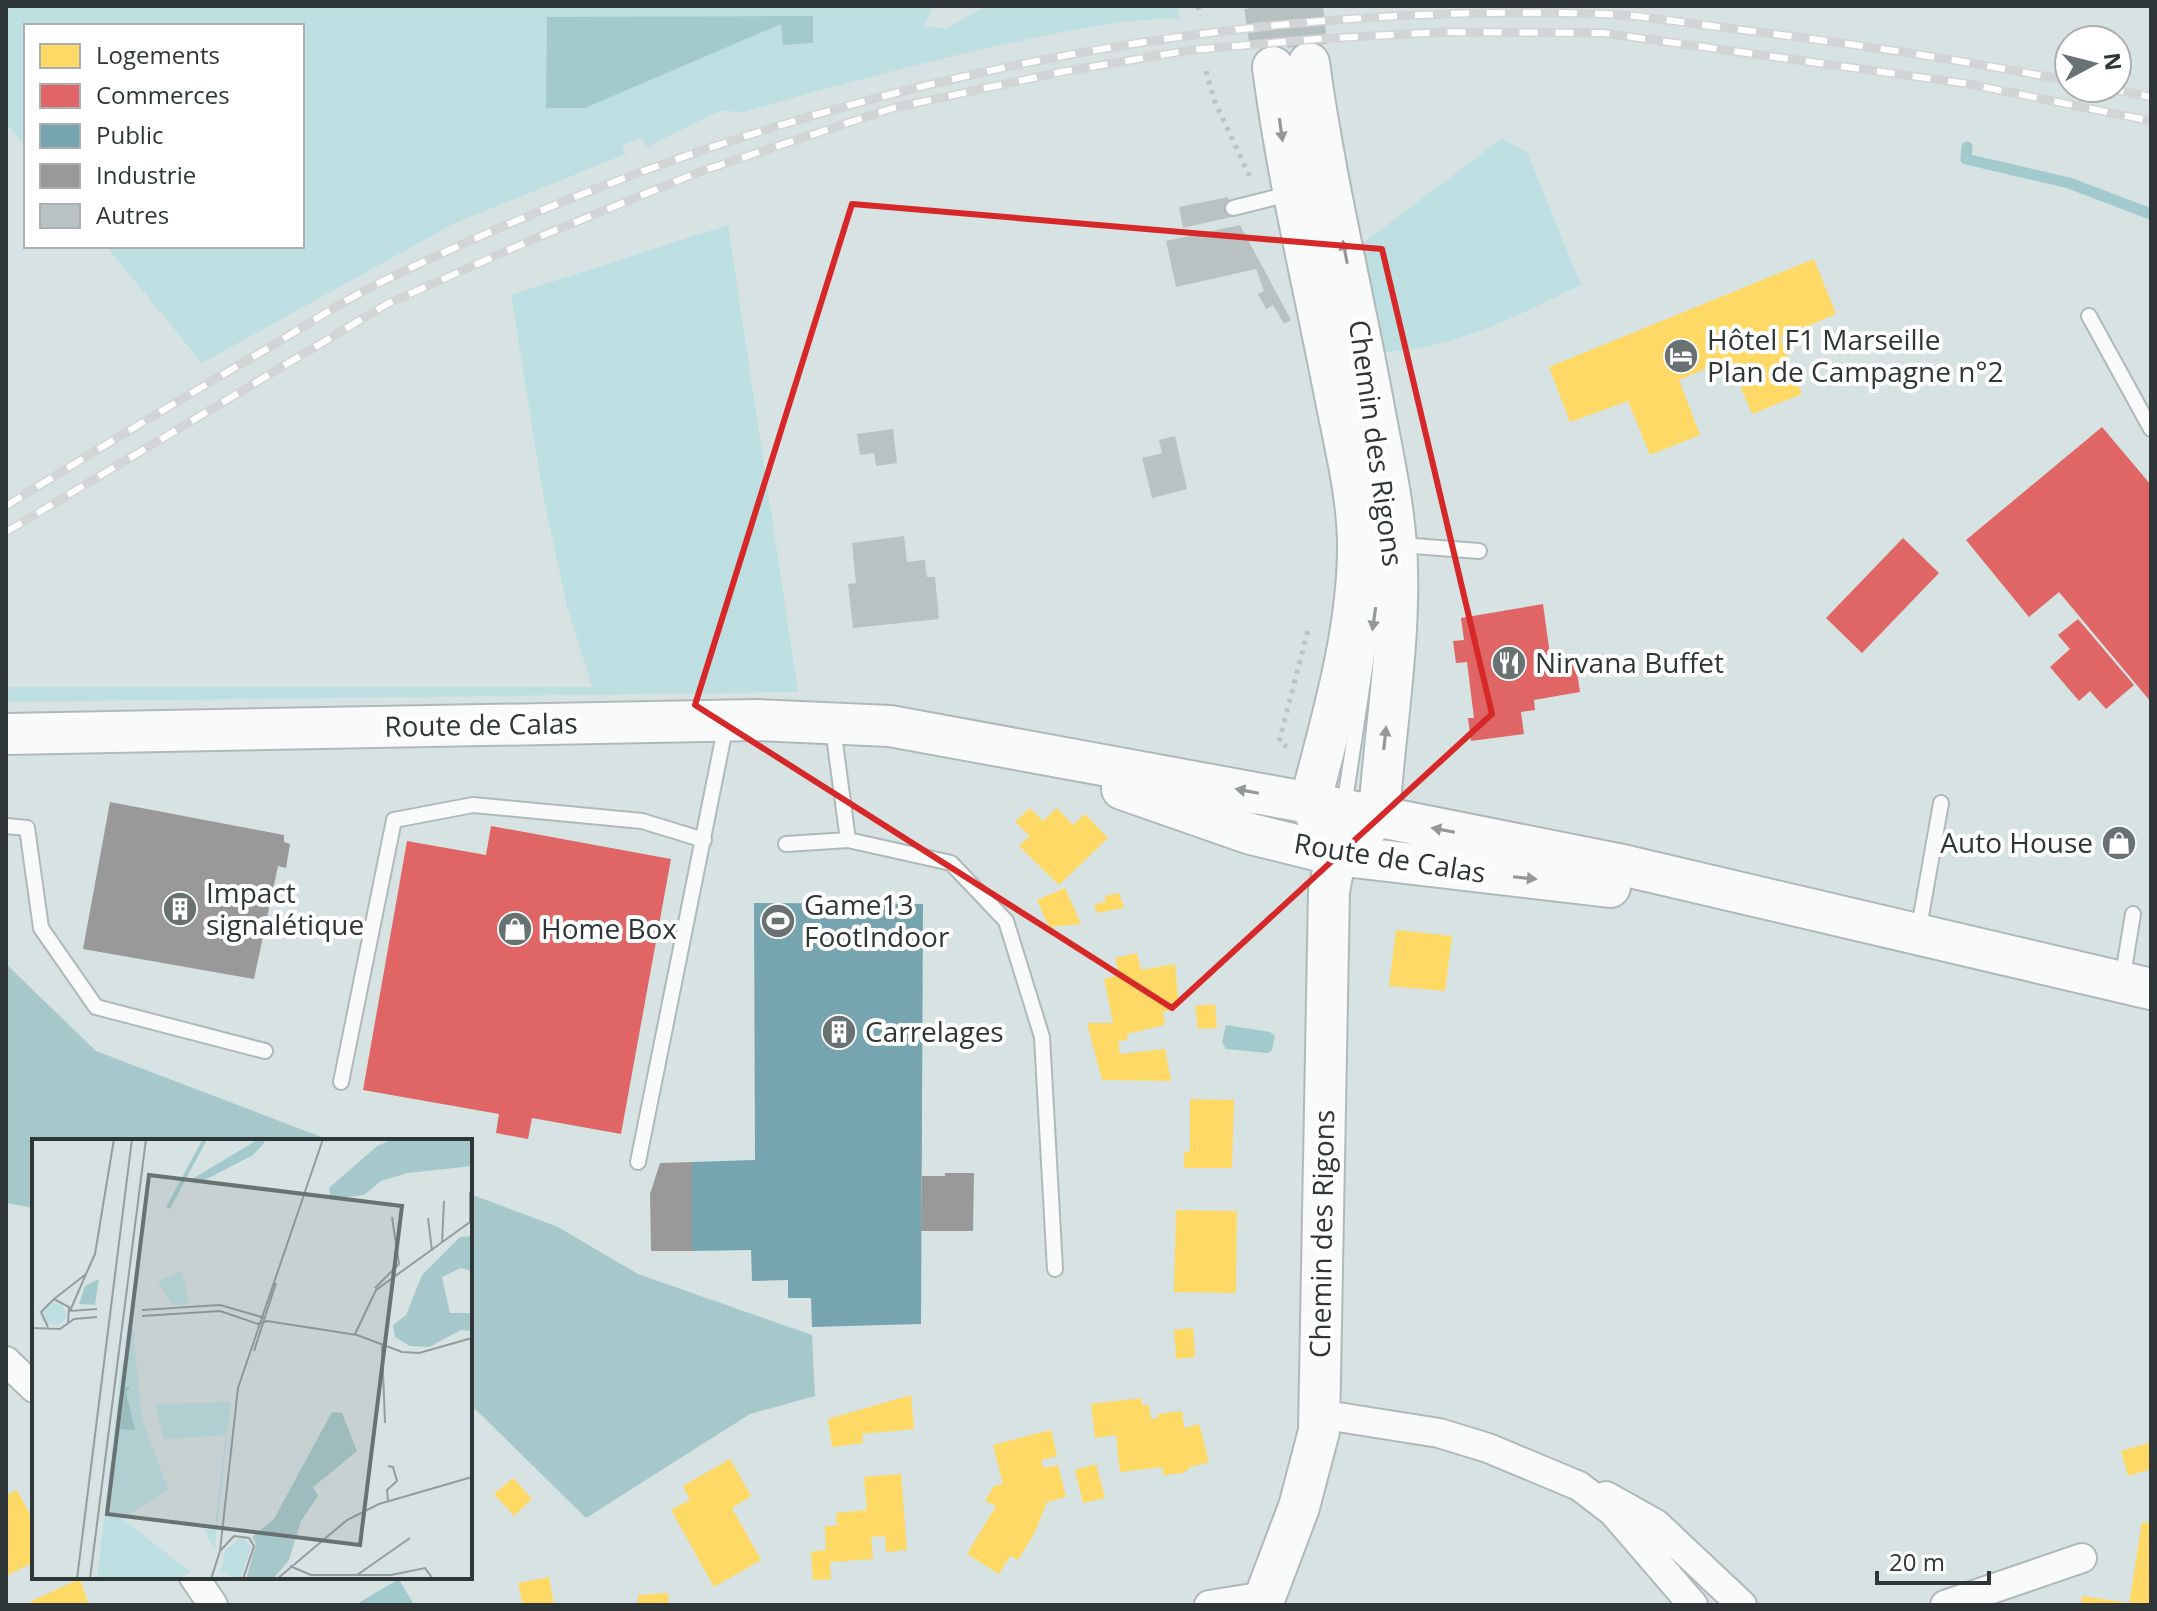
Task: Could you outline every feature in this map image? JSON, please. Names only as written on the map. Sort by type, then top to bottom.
[{"type":"main road","name":"Chemin des Rigons","points":[[1291,65],[1318,129],[1330,176],[1370,384],[1397,622],[1344,810],[1358,551],[1353,489],[1305,244],[1276,198],[1291,65]]},
{"type":"main road","name":"Route de Calas","points":[[6,734],[727,720],[833,721],[955,736],[1618,864],[1792,908],[2136,986]]},
{"type":"main road","name":"Route de Calas","points":[[955,736],[1251,834],[1336,855],[1792,908]]},
{"type":"main road","points":[[1336,855],[1344,810]]},
{"type":"main road","points":[[1336,855],[1344,810]]},
{"type":"main road","name":"Chemin des Rigons","points":[[1264,1600],[1299,1507],[1319,1431],[1329,891],[1336,855]]},
{"type":"street","points":[[6,1361],[32,1386]]},
{"type":"street","points":[[1319,1414],[1439,1433],[1488,1448],[1609,1497],[1656,1524],[1742,1605]]},
{"type":"street","points":[[1579,1486],[1613,1512],[1693,1605]]},
{"type":"street","points":[[1945,1605],[2082,1558]]},
{"type":"street","points":[[195,1579],[213,1605]]},
{"type":"street","points":[[1209,1605],[1264,1600]]},
{"type":"lane","points":[[1233,208],[1276,198],[1330,176]]},
{"type":"lane","name":"Chemin des Rigons","points":[[1305,244],[1336,321]]},
{"type":"lane","points":[[2089,316],[2151,429]]},
{"type":"lane","points":[[1387,554],[1479,551]]},
{"type":"lane","points":[[638,1162],[727,720]]},
{"type":"lane","points":[[833,721],[848,840]]},
{"type":"lane","points":[[1917,936],[1941,803]]},
{"type":"lane","points":[[341,1082],[394,820],[473,805],[642,821],[704,840]]},
{"type":"lane","points":[[6,826],[27,828],[41,928],[96,1007],[265,1051]]},
{"type":"lane","points":[[786,844],[848,840],[951,863],[1006,921],[1042,1037],[1055,1269]]},
{"type":"lane","points":[[2133,914],[2136,986]]},
{"type":"path","points":[[1198,6],[1200,16]]},
{"type":"path","points":[[1206,71],[1214,100],[1276,198]]},
{"type":"path","points":[[1279,742],[1311,619]]},
{"type":"highlighted area","points":[[852,204],[1382,249],[1492,714],[1172,1008],[695,705]]},
{"type":"shaded area","points":[[6,6],[934,6],[924,26],[945,29],[987,6],[1178,6],[1179,18],[1094,26],[976,51],[744,112],[720,111],[647,147],[642,138],[622,145],[626,154],[455,223],[202,363],[108,248],[304,248],[304,24],[24,24],[24,146],[6,123]]},
{"type":"shaded area","points":[[813,16],[813,43],[783,45],[781,24],[585,108],[546,108],[547,17]]},
{"type":"shaded area","points":[[1501,139],[1527,152],[1581,285],[1463,337],[1413,349],[1384,352],[1362,244]]},
{"type":"shaded area","points":[[728,225],[798,692],[6,702],[6,687],[592,687],[567,606],[544,500],[511,295]]},
{"type":"shaded area","points":[[6,964],[96,1051],[327,1139],[32,1139],[32,1208],[6,1203]]},
{"type":"shaded area","points":[[1226,1025],[1270,1032],[1275,1036],[1272,1050],[1268,1053],[1226,1049],[1222,1042]]},
{"type":"shaded area","points":[[472,1195],[558,1227],[638,1274],[812,1335],[815,1396],[750,1414],[586,1518],[472,1406]]},
{"type":"shaded area","points":[[399,1579],[414,1605],[355,1605]]},
{"type":"building: Logements","name":"Hôtel F1 Marseille Plan de Campagne n°2","points":[[1814,259],[1836,314],[1780,338],[1802,394],[1752,414],[1729,359],[1679,380],[1700,435],[1650,455],[1628,401],[1570,422],[1549,367]]},
{"type":"building: Logements","points":[[1030,808],[1043,821],[1057,808],[1073,825],[1085,814],[1108,838],[1059,885],[1019,846],[1030,836],[1015,822]]},
{"type":"building: Logements","points":[[1065,888],[1081,924],[1049,927],[1037,900]]},
{"type":"building: Logements","points":[[1119,893],[1124,908],[1097,913],[1094,905],[1106,901],[1105,896]]},
{"type":"building: Logements","points":[[1396,930],[1452,936],[1445,991],[1389,986]]},
{"type":"building: Logements","points":[[1137,953],[1141,970],[1175,964],[1179,1007],[1163,1012],[1165,1025],[1127,1034],[1128,1039],[1118,1042],[1120,1054],[1165,1049],[1171,1081],[1102,1080],[1087,1023],[1113,1023],[1104,979],[1119,975],[1115,958]]},
{"type":"building: Logements","points":[[1215,1004],[1217,1028],[1198,1029],[1195,1006]]},
{"type":"building: Logements","points":[[1190,1099],[1234,1100],[1232,1168],[1184,1168],[1184,1152],[1190,1151]]},
{"type":"building: Logements","points":[[1176,1210],[1237,1211],[1236,1293],[1174,1292]]},
{"type":"building: Logements","points":[[1193,1328],[1195,1357],[1176,1359],[1174,1330]]},
{"type":"building: Logements","points":[[911,1395],[914,1429],[862,1434],[863,1443],[832,1447],[828,1419]]},
{"type":"building: Logements","points":[[1141,1398],[1142,1405],[1149,1405],[1151,1419],[1158,1418],[1158,1414],[1182,1411],[1184,1428],[1199,1424],[1209,1462],[1190,1467],[1184,1473],[1163,1475],[1162,1467],[1120,1472],[1116,1435],[1095,1438],[1091,1404]]},
{"type":"building: Logements","points":[[1051,1430],[1057,1456],[1041,1460],[1044,1468],[1058,1465],[1066,1497],[1047,1502],[1035,1532],[1018,1560],[1010,1556],[999,1574],[967,1554],[996,1506],[985,1501],[994,1486],[1003,1484],[993,1445]]},
{"type":"building: Logements","points":[[2151,1442],[2151,1469],[2128,1476],[2121,1451]]},
{"type":"building: Logements","points":[[730,1459],[751,1496],[732,1508],[761,1560],[714,1587],[671,1510],[690,1500],[683,1486]]},
{"type":"building: Logements","points":[[1096,1464],[1105,1498],[1083,1503],[1075,1470]]},
{"type":"building: Logements","points":[[901,1474],[907,1550],[886,1552],[885,1536],[871,1537],[873,1559],[830,1562],[831,1579],[813,1580],[811,1552],[826,1550],[825,1526],[837,1526],[836,1513],[867,1510],[864,1477]]},
{"type":"building: Logements","points":[[513,1478],[532,1499],[514,1516],[494,1494]]},
{"type":"building: Logements","points":[[17,1490],[32,1518],[32,1563],[6,1576],[6,1495]]},
{"type":"building: Logements","points":[[2142,1522],[2151,1523],[2151,1605],[2129,1605]]},
{"type":"building: Logements","points":[[549,1577],[554,1605],[523,1605],[518,1583]]},
{"type":"building: Logements","points":[[80,1579],[89,1605],[32,1605],[31,1601]]},
{"type":"building: Logements","points":[[668,1593],[669,1605],[638,1605],[638,1595]]},
{"type":"building: Logements","points":[[2082,1596],[2129,1603],[2129,1605],[2081,1605]]},
{"type":"building: Commerces","points":[[2102,427],[2151,485],[2151,702],[2059,592],[2029,617],[1966,540]]},
{"type":"building: Commerces","points":[[1903,538],[1939,573],[1862,653],[1826,618]]},
{"type":"building: Commerces","points":[[1543,604],[1551,662],[1575,658],[1580,692],[1534,700],[1535,710],[1521,712],[1524,734],[1471,741],[1468,718],[1474,718],[1467,662],[1456,663],[1453,641],[1464,640],[1461,618]]},
{"type":"building: Commerces","points":[[2078,619],[2134,685],[2106,709],[2090,691],[2079,701],[2050,667],[2070,649],[2058,635]]},
{"type":"building: Commerces","points":[[491,826],[671,859],[621,1134],[532,1118],[528,1139],[496,1133],[499,1114],[363,1090],[407,841],[486,855]]},
{"type":"building: Public","name":"Carrelages","points":[[754,903],[923,904],[921,1324],[812,1327],[811,1298],[788,1298],[788,1280],[752,1281],[751,1250],[692,1251],[692,1162],[755,1160]]},
{"type":"building: Industrie","name":"Impact signalétique","points":[[110,802],[284,835],[284,842],[290,844],[286,868],[278,866],[254,979],[83,949]]},
{"type":"building: Industrie","points":[[692,1162],[692,1251],[651,1251],[650,1194],[660,1163]]},
{"type":"building: Industrie","points":[[945,1173],[974,1173],[973,1231],[921,1231],[922,1176],[945,1176]]},
{"type":"building: Autres","points":[[1228,197],[1236,216],[1183,228],[1179,207]]},
{"type":"building: Autres","points":[[1240,225],[1291,320],[1284,324],[1273,305],[1266,309],[1258,294],[1264,291],[1256,269],[1176,287],[1166,241]]},
{"type":"building: Autres","points":[[893,429],[897,463],[876,466],[874,453],[860,455],[857,434]]},
{"type":"building: Autres","points":[[1175,436],[1187,489],[1152,498],[1142,458],[1162,453],[1159,440]]},
{"type":"building: Autres","points":[[904,536],[907,562],[925,560],[927,577],[935,577],[939,619],[853,628],[848,584],[856,583],[852,543]]},
{"type":"waterway","points":[[1967,147],[1966,159],[2069,183],[2151,214]]},
{"type":"tunnel","points":[[1264,6],[1273,67]]},
{"type":"tunnel","points":[[1303,6],[1309,63]]},
{"type":"railway","points":[[6,506],[350,299],[525,217],[673,161],[823,113],[976,74],[1131,44],[1288,24],[1446,14],[1605,14],[1861,46],[2053,78]]},
{"type":"railway","points":[[6,532],[387,304],[529,241],[699,172],[893,108],[1061,72],[1191,50],[1317,39],[1442,32],[1603,33],[1969,84],[2151,121]]},
{"type":"railway","points":[[2133,93],[2151,97]]},
{"type":"place","name":"Hôtel F1 Marseille Plan de Campagne n°2","points":[[1681,356]]},
{"type":"place","name":"Nirvana Buffet","points":[[1509,663]]},
{"type":"place","name":"Auto House","points":[[2119,843]]},
{"type":"place","name":"Impact signalétique","points":[[180,909]]},
{"type":"place","name":"Game13 FootIndoor","points":[[778,921]]},
{"type":"place","name":"Home Box","points":[[515,929]]},
{"type":"place","name":"Carrelages","points":[[839,1032]]}]
